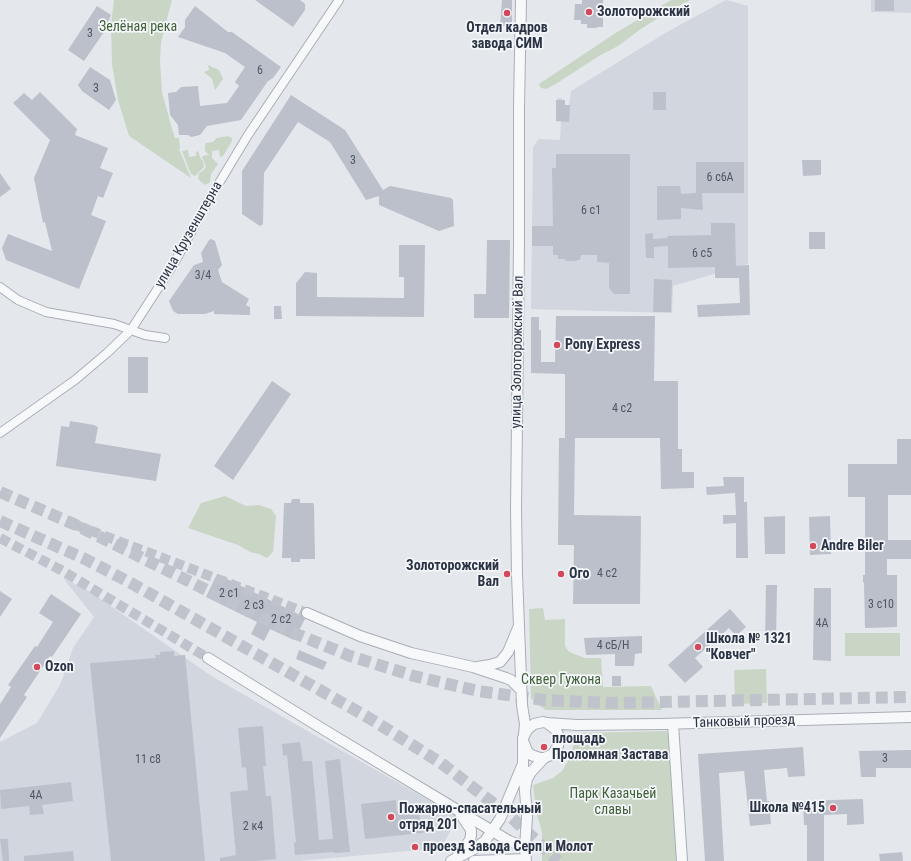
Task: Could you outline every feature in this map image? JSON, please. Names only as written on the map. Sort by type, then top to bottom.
[{"type":"street","name":"улица Крузенштерна","points":[[0,433],[75,380],[107,353],[130,330],[173,265],[210,198],[248,135],[339,0]]},
{"type":"street","name":"улица Золоторожский Вал","points":[[521,0],[516,508],[521,690],[525,724],[524,738]]},
{"type":"street","points":[[0,287],[18,300],[46,312],[114,324],[145,335],[165,338]]},
{"type":"street","points":[[307,613],[360,636],[411,653],[473,667],[511,680],[521,690]]},
{"type":"street","points":[[473,667],[500,662],[508,652],[519,625]]},
{"type":"street","points":[[208,658],[492,831],[509,841],[525,847]]},
{"type":"street","points":[[522,705],[531,716],[555,728],[559,742]]},
{"type":"street","name":"Танковый проезд","points":[[545,723],[577,725],[673,724],[911,717]]},
{"type":"street","points":[[474,861],[526,860],[525,847],[527,817],[523,764],[524,738],[530,726],[545,723]]},
{"type":"street","points":[[673,724],[682,861]]},
{"type":"street","points":[[525,790],[527,779],[531,772],[544,758],[553,754],[566,732],[577,725]]},
{"type":"street","points":[[524,738],[528,751],[531,755],[544,758]]},
{"type":"street","points":[[450,861],[474,849],[485,841],[500,819],[523,764]]},
{"type":"street","points":[[450,861],[465,847],[470,840],[471,830],[459,811]]},
{"type":"shaded area","points":[[726,0],[748,6],[748,264],[673,286],[672,313],[531,309],[533,147],[539,139],[560,140],[561,121],[556,121],[557,98],[562,98],[562,100],[565,100],[565,105],[569,105],[571,91],[667,32]]},
{"type":"shaded area","points":[[871,0],[911,0],[911,13],[871,12]]},
{"type":"shaded area","points":[[63,578],[89,591],[213,677],[458,817],[441,848],[299,861],[0,861],[0,742],[37,723],[61,683],[73,648],[94,617]]},
{"type":"green space","name":"Зелёная река","points":[[114,0],[172,0],[161,42],[160,61],[162,92],[175,138],[179,138],[179,149],[191,178],[129,136],[118,100],[112,64],[111,24]]},
{"type":"green space","points":[[671,0],[690,0],[664,14],[618,46],[599,56],[554,85],[546,89],[541,88],[539,84],[614,34]]},
{"type":"green space","points":[[208,65],[219,70],[223,79],[215,90],[212,79],[204,72],[209,70]]},
{"type":"green space","points":[[228,136],[232,138],[232,141],[223,156],[220,157],[219,150],[212,151],[212,158],[218,164],[211,174],[210,182],[205,185],[198,178],[199,173],[206,167],[202,156],[209,155],[205,151],[206,143],[213,142],[217,138]]},
{"type":"green space","points":[[188,150],[189,157],[196,156],[196,152],[198,151],[203,161],[204,167],[195,176],[191,174],[182,151]]},
{"type":"green space","points":[[225,496],[246,506],[259,505],[271,509],[276,516],[273,552],[267,558],[250,552],[238,545],[188,528],[201,503]]},
{"type":"green space","name":"Сквер Гужона","points":[[543,608],[545,620],[565,619],[565,646],[569,652],[585,658],[601,658],[603,687],[651,686],[662,710],[546,710],[535,703],[531,698],[529,609]]},
{"type":"green space","points":[[845,633],[900,633],[900,656],[845,656]]},
{"type":"green space","points":[[766,669],[767,703],[735,704],[734,670]]},
{"type":"green space","name":"Парк Казачьей славы","points":[[666,731],[668,734],[677,861],[542,861],[542,832],[536,811],[533,785],[553,778],[562,771],[568,761],[578,733]]},
{"type":"building","points":[[255,0],[300,0],[305,4],[305,10],[293,27]]},
{"type":"building","name":"Отдел кадров завода СИМ","points":[[502,0],[512,0],[512,27],[500,26]]},
{"type":"building","name":"Золоторожский","points":[[582,0],[603,0],[603,27],[587,28],[587,24],[581,24],[581,20],[574,20],[575,4],[582,4]]},
{"type":"building","points":[[875,0],[894,0],[894,11],[875,11]]},
{"type":"building","points":[[97,6],[111,15],[104,32],[84,61],[68,50]]},
{"type":"building","points":[[195,6],[228,32],[232,32],[281,67],[273,78],[268,81],[241,120],[207,126],[200,135],[191,137],[188,135],[179,135],[178,125],[170,115],[168,93],[176,92],[181,87],[198,86],[200,106],[227,103],[239,86],[235,82],[245,67],[225,53],[178,37],[185,27],[185,20]]},
{"type":"building","points":[[90,67],[110,80],[116,100],[109,110],[82,91],[78,85]]},
{"type":"building","points":[[40,92],[77,129],[75,135],[108,148],[100,168],[113,173],[103,198],[98,196],[91,215],[106,221],[79,289],[6,260],[2,248],[8,234],[52,251],[45,222],[43,223],[34,178],[50,140],[13,103],[24,93],[32,100]]},
{"type":"building","points":[[653,92],[666,92],[666,110],[653,110]]},
{"type":"building","points":[[291,95],[345,130],[383,190],[390,186],[451,198],[453,200],[454,226],[439,231],[379,205],[379,196],[366,200],[330,142],[298,122],[264,173],[263,224],[260,226],[242,214],[242,171]]},
{"type":"building","points":[[556,100],[565,100],[565,105],[570,105],[569,122],[556,121]]},
{"type":"building","points":[[556,154],[630,154],[630,294],[614,294],[609,288],[609,263],[597,262],[597,255],[581,255],[580,260],[565,261],[565,259],[558,259],[558,255],[553,255],[553,246],[532,246],[532,226],[553,226],[552,168],[556,168]]},
{"type":"building","points":[[802,160],[821,160],[821,175],[803,176]]},
{"type":"building","points":[[696,162],[744,162],[744,193],[702,193],[703,210],[681,208],[681,219],[657,220],[657,186],[680,186],[681,194],[696,193]]},
{"type":"building","points":[[0,173],[11,189],[0,197]]},
{"type":"building","points":[[711,223],[735,223],[736,266],[749,265],[750,315],[698,317],[697,305],[740,303],[739,278],[715,278],[715,267],[668,268],[668,246],[654,247],[654,258],[646,258],[645,234],[653,233],[653,239],[668,238],[667,236],[711,235]]},
{"type":"building","points":[[809,232],[825,232],[825,249],[809,249]]},
{"type":"building","points":[[211,239],[215,241],[222,265],[218,270],[222,282],[249,299],[246,305],[250,307],[250,315],[214,314],[214,311],[205,314],[178,314],[173,311],[169,301],[194,265],[203,262],[201,253]]},
{"type":"building","points":[[487,240],[510,240],[509,318],[474,318],[474,294],[486,294]]},
{"type":"building","points":[[399,245],[425,245],[424,317],[296,316],[296,283],[305,272],[317,273],[317,297],[404,298],[404,277],[399,277]]},
{"type":"building","points":[[654,279],[672,280],[671,312],[653,312]]},
{"type":"building","points":[[274,306],[281,306],[282,319],[274,319]]},
{"type":"building","points":[[556,316],[655,316],[654,381],[678,381],[678,449],[682,449],[682,472],[694,472],[694,488],[661,489],[660,438],[575,438],[574,515],[641,516],[640,604],[573,604],[574,545],[558,545],[559,438],[565,438],[565,374],[531,373],[531,317],[539,317],[539,330],[541,330],[541,362],[555,362]]},
{"type":"building","points":[[128,357],[148,357],[148,393],[128,393]]},
{"type":"building","points":[[272,381],[291,394],[233,480],[214,466]]},
{"type":"building","points":[[70,421],[98,427],[95,443],[161,454],[156,481],[56,466],[61,426],[69,427]]},
{"type":"building","points":[[897,439],[911,439],[911,495],[888,495],[888,540],[911,540],[911,559],[887,559],[887,575],[897,575],[897,627],[865,628],[863,575],[865,575],[865,497],[848,497],[848,464],[897,464]]},
{"type":"building","points":[[723,477],[744,477],[744,502],[747,502],[748,558],[736,558],[736,523],[723,524],[723,515],[736,515],[735,493],[707,495],[706,487],[724,486]]},
{"type":"building","points":[[292,499],[300,499],[300,503],[313,503],[314,505],[315,559],[300,559],[300,562],[291,562],[291,558],[282,558],[284,503],[291,503]]},
{"type":"building","points":[[785,516],[785,554],[765,554],[764,517]]},
{"type":"building","points":[[830,516],[831,554],[810,555],[809,517]]},
{"type":"building","points":[[217,574],[302,616],[305,619],[294,640],[270,629],[264,641],[251,634],[257,622],[206,597]]},
{"type":"building","points":[[766,585],[777,585],[776,640],[765,640]]},
{"type":"building","points":[[814,588],[831,588],[831,661],[813,660]]},
{"type":"building","points":[[0,591],[12,599],[0,617]]},
{"type":"building","points":[[51,594],[81,614],[24,695],[27,697],[0,738],[0,704],[11,687],[8,685],[35,646],[37,647],[53,622],[39,613]]},
{"type":"building","name":"Школа № 1321 \"Ковчег\"","points":[[730,609],[746,627],[736,636],[729,628],[695,658],[703,667],[685,683],[668,665]]},
{"type":"building","points":[[642,636],[642,653],[635,654],[634,666],[615,666],[615,654],[586,655],[584,638]]},
{"type":"building","points":[[299,650],[327,662],[323,670],[296,659]]},
{"type":"building","points":[[174,651],[174,656],[185,655],[205,861],[111,861],[90,664],[156,658],[155,655],[160,655],[160,652]]},
{"type":"building","points":[[612,676],[621,676],[621,686],[612,686]]},
{"type":"building","points":[[263,726],[266,766],[263,766],[266,796],[271,796],[276,859],[256,861],[220,861],[220,858],[236,855],[230,792],[248,790],[246,767],[242,768],[238,728]]},
{"type":"building","points":[[300,742],[303,761],[312,761],[319,840],[333,839],[325,761],[340,759],[350,852],[295,855],[294,843],[296,842],[287,755],[283,756],[282,744]]},
{"type":"building","points":[[803,747],[805,776],[788,777],[787,768],[764,770],[771,824],[750,826],[744,771],[719,773],[724,861],[705,861],[698,754]]},
{"type":"building","points":[[911,750],[911,768],[876,768],[876,777],[861,777],[859,751]]},
{"type":"building","points":[[71,782],[73,801],[42,805],[44,814],[30,815],[29,806],[1,809],[0,790]]},
{"type":"building","name":"Школа №415","points":[[863,799],[864,824],[847,825],[847,814],[824,815],[824,861],[807,861],[807,825],[804,825],[803,801]]},
{"type":"building","name":"Пожарно-спасательный отряд 201","points":[[396,800],[397,812],[409,810],[409,815],[419,814],[420,821],[429,820],[430,832],[365,839],[361,804]]},
{"type":"building","points":[[0,839],[8,839],[9,861],[3,861]]},
{"type":"building","points":[[73,851],[74,861],[24,861],[24,856]]},
{"type":"building","points":[[902,852],[903,861],[880,861],[879,854]]},
{"type":"tunnel","points":[[0,492],[76,525],[289,631],[350,656],[414,676],[478,691],[544,700],[611,703],[911,697]]},
{"type":"tunnel","points":[[0,521],[85,559],[131,583],[369,718],[441,763],[511,817],[558,861]]},
{"type":"tunnel","points":[[76,525],[307,613]]},
{"type":"tunnel","points":[[0,538],[61,570],[208,658]]},
{"type":"place","name":"Золоторожский","points":[[589,12]]},
{"type":"place","name":"Отдел кадров завода СИМ","points":[[507,13]]},
{"type":"place","name":"Pony Express","points":[[557,345]]},
{"type":"place","name":"Andre Biler","points":[[813,546]]},
{"type":"place","name":"Золоторожский Вал","points":[[507,574]]},
{"type":"place","name":"Ого","points":[[561,574]]},
{"type":"place","name":"Школа № 1321 \"Ковчег\"","points":[[698,647]]},
{"type":"place","name":"Ozon","points":[[37,667]]},
{"type":"place","name":"площадь Проломная Застава","points":[[544,747]]},
{"type":"place","name":"Школа №415","points":[[833,808]]},
{"type":"place","name":"Пожарно-спасательный отряд 201","points":[[391,817]]},
{"type":"place","name":"проезд Завода Серп и Молот","points":[[415,847]]}]
